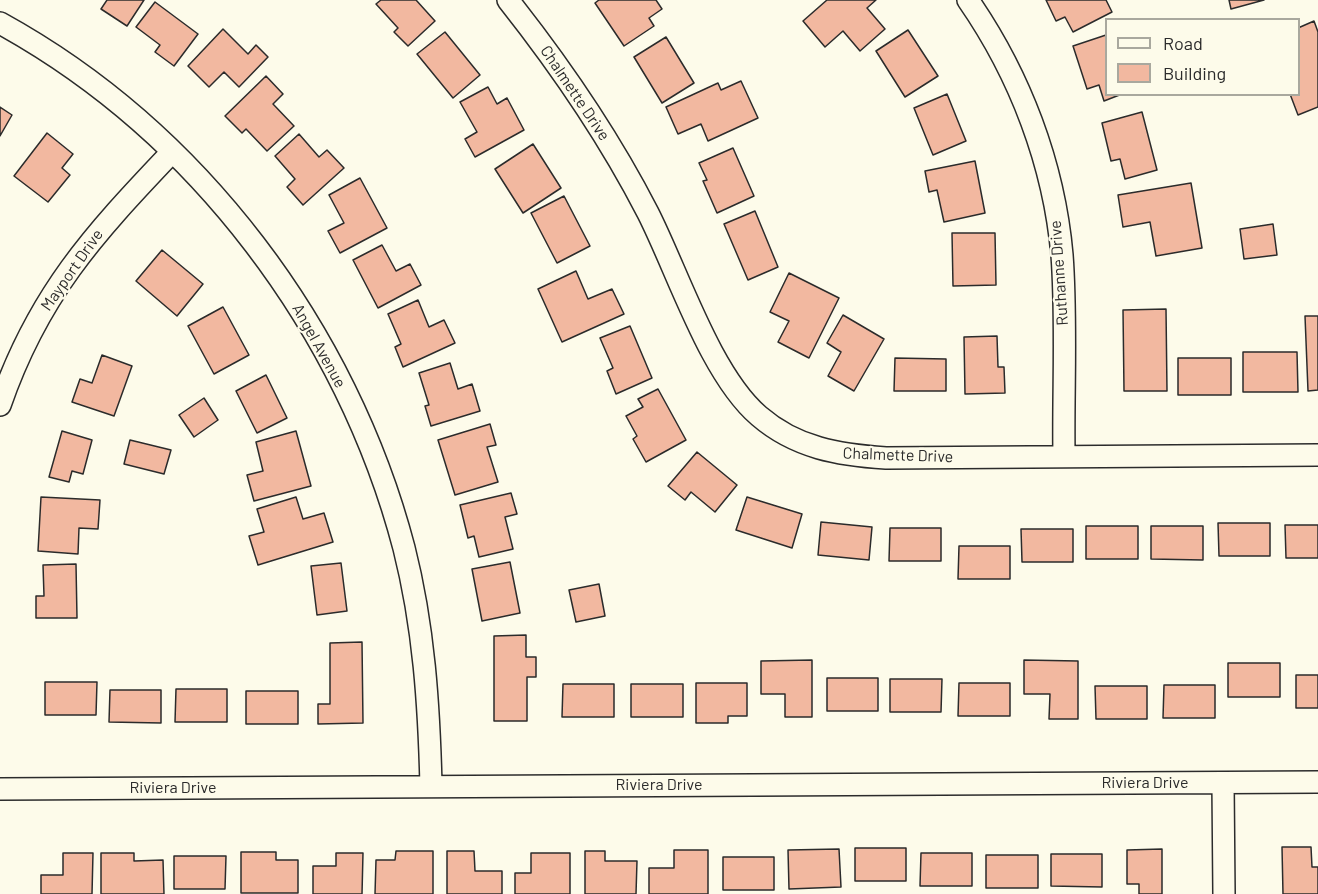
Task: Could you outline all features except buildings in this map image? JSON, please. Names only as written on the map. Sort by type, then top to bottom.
[{"type":"street","name":"Chalmette Drive","points":[[508,0],[565,76],[614,150],[664,245],[726,377],[759,416],[799,442],[841,454],[886,458],[1318,455]]},
{"type":"street","name":"Ruthanne Drive","points":[[968,0],[1019,89],[1051,189],[1062,272],[1064,456]]},
{"type":"street","name":"Angel Avenue","points":[[0,23],[130,112],[171,153],[243,229],[278,277],[328,358],[368,440],[397,524],[417,610],[428,698],[431,786]]},
{"type":"street","name":"Mayport Drive","points":[[0,405],[20,355],[66,272],[109,217],[171,153]]},
{"type":"street","name":"Riviera Drive","points":[[0,789],[1318,782]]},
{"type":"street","points":[[1223,783],[1224,894]]}]
